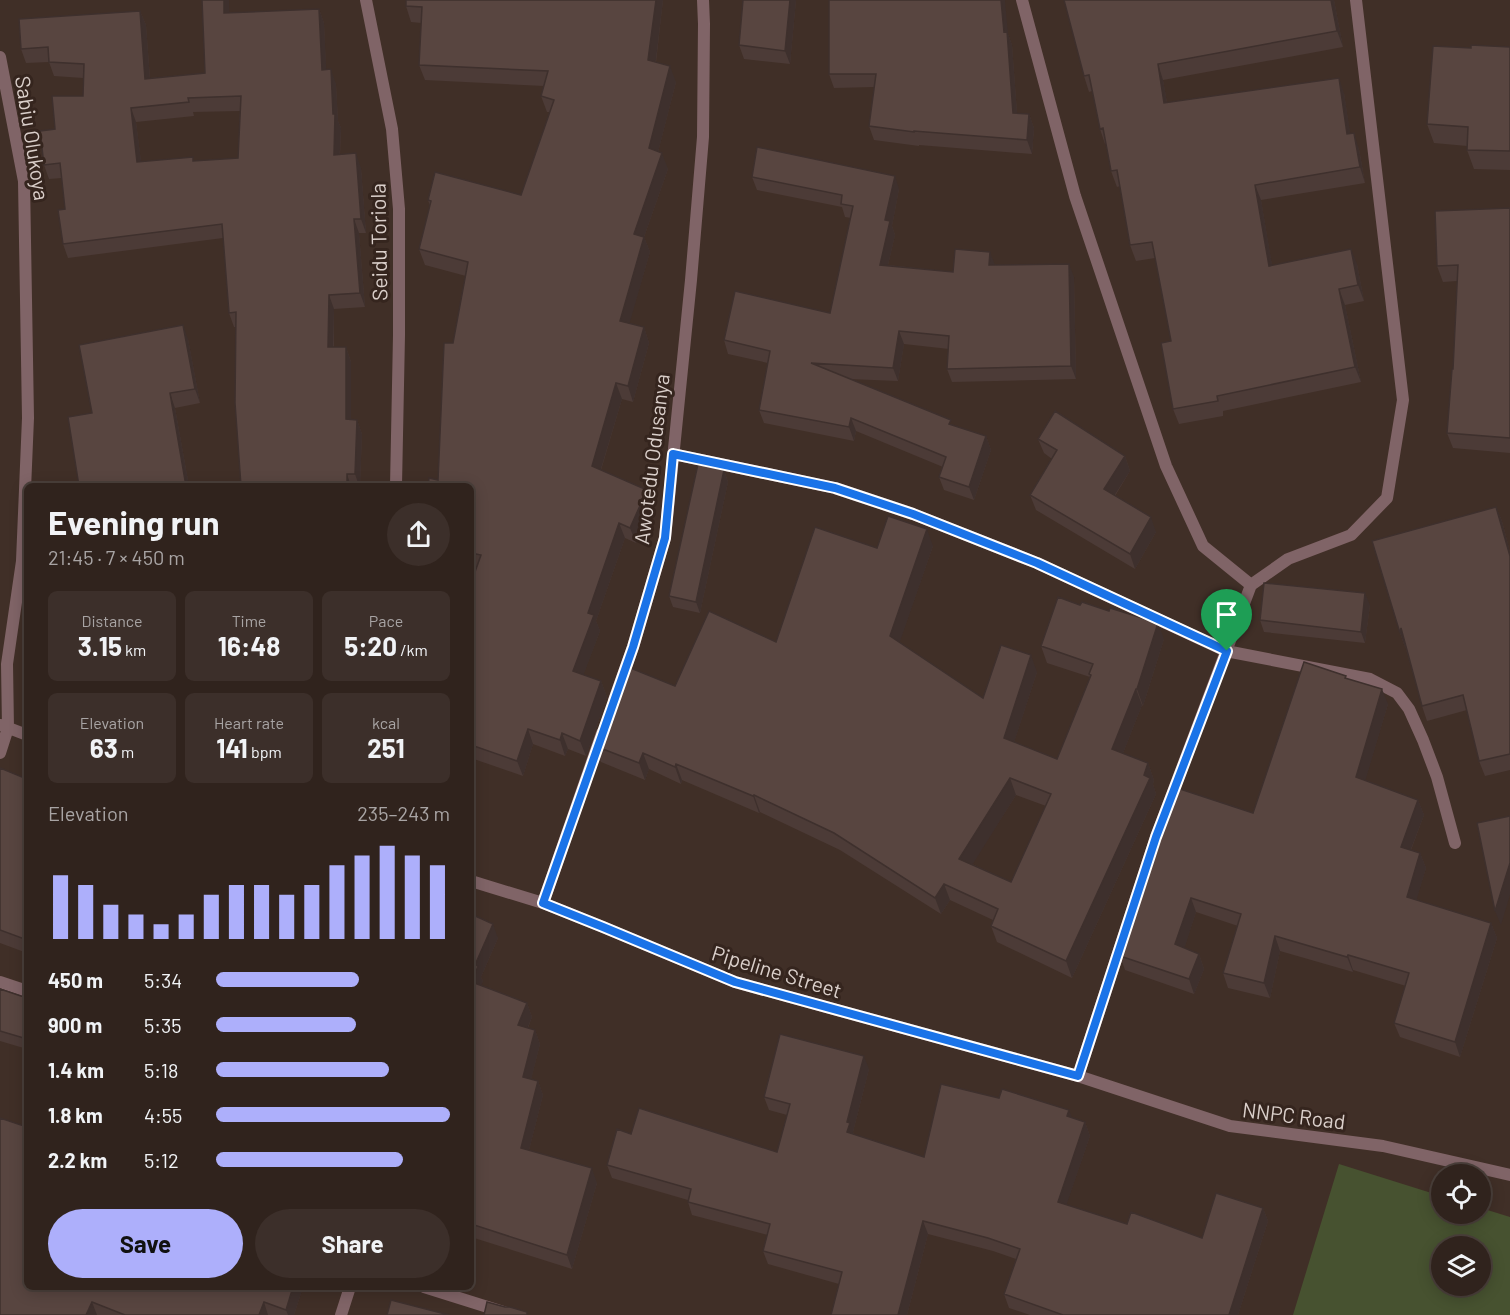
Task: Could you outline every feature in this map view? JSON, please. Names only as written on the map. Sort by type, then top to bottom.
[{"type":"street","name":"Seidu Toriola","points":[[366,0],[392,129],[399,209],[396,483]]},
{"type":"street","name":"Awotedu Odusanya","points":[[543,903],[633,647],[665,538],[703,137],[703,0]]},
{"type":"street","points":[[1022,0],[1076,196],[1166,466],[1203,546],[1251,585]]},
{"type":"street","points":[[1078,1076],[1156,837],[1251,585],[1288,559],[1351,535],[1387,498],[1403,400],[1356,0]]},
{"type":"street","name":"Sabiu Olukoya","points":[[0,57],[24,181],[28,418],[25,483]]},
{"type":"street","points":[[673,454],[835,488],[913,514],[1037,563],[1227,651],[1370,679],[1397,693],[1409,710],[1437,777],[1455,843]]},
{"type":"street","name":"Sabiu Olukoya","points":[[0,753],[4,726],[7,664],[22,561],[24,513]]},
{"type":"street","points":[[4,726],[24,734]]},
{"type":"street","name":"Pipeline Street","points":[[474,882],[543,903],[735,982],[1078,1076]]},
{"type":"street","points":[[0,982],[24,990]]},
{"type":"street","name":"NNPC Road","points":[[1078,1076],[1230,1126],[1383,1146],[1510,1175]]},
{"type":"street","points":[[341,1315],[350,1290]]},
{"type":"street","points":[[434,1290],[513,1315]]},
{"type":"green space","points":[[1339,1164],[1431,1193],[1431,1224],[1491,1224],[1491,1211],[1510,1217],[1510,1315],[1293,1315]]},
{"type":"building","points":[[202,0],[224,0],[224,13],[319,9],[322,70],[331,69],[333,114],[335,114],[334,155],[356,153],[361,219],[354,219],[360,293],[329,295],[328,347],[346,347],[346,419],[357,420],[355,474],[347,474],[347,483],[241,483],[235,403],[236,312],[229,313],[222,224],[63,244],[58,210],[65,209],[60,163],[44,165],[40,131],[55,129],[52,96],[83,96],[84,64],[49,62],[48,47],[21,49],[19,19],[140,11],[145,79],[205,73]],"holes":[[[241,96],[238,158],[193,161],[193,157],[137,162],[131,108],[189,102],[188,98]]]},
{"type":"building","points":[[406,0],[656,0],[648,60],[670,66],[649,148],[662,153],[634,234],[644,237],[620,321],[644,327],[628,386],[616,383],[592,466],[647,490],[630,528],[619,523],[588,613],[594,615],[573,671],[601,681],[580,741],[562,733],[560,740],[528,729],[517,761],[474,746],[474,575],[481,555],[474,554],[474,483],[428,483],[429,478],[438,480],[444,343],[453,343],[468,262],[419,249],[431,201],[428,200],[435,172],[521,195],[554,100],[541,96],[548,71],[419,65],[422,7],[406,6]]},
{"type":"building","points":[[743,0],[790,0],[785,51],[739,45]]},
{"type":"building","points":[[829,0],[1001,0],[1004,32],[1007,31],[1013,113],[1029,114],[1027,140],[914,132],[869,126],[876,74],[829,74]]},
{"type":"building","points":[[1064,0],[1331,0],[1337,31],[1158,64],[1164,103],[1339,78],[1347,134],[1354,133],[1360,167],[1255,185],[1269,266],[1351,249],[1358,285],[1339,289],[1355,367],[1217,396],[1218,401],[1173,409],[1161,343],[1171,341],[1152,242],[1130,245],[1117,170],[1111,171],[1103,128],[1100,129],[1089,75],[1084,76]]},
{"type":"building","points":[[1471,45],[1510,47],[1510,151],[1467,150],[1468,127],[1427,124],[1433,46],[1471,48]]},
{"type":"building","points":[[757,147],[895,176],[885,220],[890,221],[880,265],[953,272],[955,249],[990,252],[989,265],[1069,264],[1071,366],[947,369],[949,336],[899,331],[893,368],[811,363],[951,420],[949,424],[986,436],[969,487],[939,477],[946,457],[851,418],[849,427],[759,410],[770,351],[724,340],[735,291],[830,313],[853,206],[841,204],[842,195],[752,177]]},
{"type":"building","points":[[1510,208],[1510,438],[1447,433],[1453,369],[1458,265],[1437,266],[1435,211]]},
{"type":"building","points":[[183,325],[195,389],[170,393],[185,483],[79,483],[68,417],[92,413],[79,345]]},
{"type":"building","points":[[1055,411],[1125,456],[1104,489],[1151,517],[1130,554],[1030,495],[1057,450],[1038,439]]},
{"type":"building","points":[[698,464],[724,470],[696,602],[669,596]]},
{"type":"building","points":[[1496,507],[1510,556],[1510,754],[1479,761],[1463,695],[1422,706],[1401,628],[1400,633],[1372,541]]},
{"type":"building","points":[[888,516],[927,529],[890,636],[983,698],[1001,645],[1031,655],[1004,738],[1057,759],[1091,675],[1089,674],[1093,664],[1041,646],[1058,597],[1080,605],[1082,602],[1109,611],[1110,608],[1158,623],[1137,689],[1112,749],[1148,763],[1144,775],[1150,778],[1066,961],[991,926],[998,909],[944,884],[935,898],[834,833],[754,795],[643,753],[639,763],[595,746],[616,686],[620,687],[628,667],[675,686],[709,611],[776,642],[815,527],[877,548]],"holes":[[[1010,778],[1051,794],[1011,882],[959,859]]]},
{"type":"building","points":[[1264,583],[1365,593],[1361,632],[1260,620]]},
{"type":"building","points":[[1304,662],[1382,689],[1356,777],[1418,800],[1401,847],[1420,853],[1407,897],[1491,923],[1455,1042],[1394,1023],[1409,973],[1275,936],[1264,983],[1223,973],[1241,914],[1191,898],[1175,944],[1199,954],[1189,979],[1120,956],[1177,788],[1253,813]]},
{"type":"building","points":[[0,768],[24,778],[24,939],[0,930]]},
{"type":"building","points":[[1510,816],[1510,863],[1495,911],[1477,823]]},
{"type":"building","points":[[474,915],[493,924],[475,965],[478,966],[474,977]]},
{"type":"building","points":[[474,983],[527,1003],[518,1025],[535,1030],[523,1077],[538,1081],[521,1148],[592,1168],[567,1255],[474,1225]]},
{"type":"building","points":[[0,989],[24,997],[24,1038],[0,1031]]},
{"type":"building","points":[[780,1034],[864,1056],[847,1122],[850,1123],[847,1132],[924,1157],[941,1084],[999,1098],[1002,1089],[1069,1110],[1067,1116],[1085,1122],[1058,1202],[1127,1224],[1131,1212],[1202,1238],[1216,1193],[1263,1208],[1229,1315],[1063,1315],[1004,1294],[1020,1249],[923,1221],[898,1315],[831,1315],[842,1272],[763,1251],[770,1224],[688,1202],[691,1189],[607,1165],[617,1129],[631,1134],[639,1108],[777,1152],[790,1104],[764,1097]]},
{"type":"building","points":[[0,1118],[24,1126],[24,1290],[292,1290],[286,1310],[264,1302],[259,1315],[125,1315],[92,1302],[86,1315],[0,1315]]},
{"type":"building","points":[[391,1300],[449,1315],[387,1315]]},
{"type":"building","points":[[487,1302],[527,1312],[527,1315],[484,1315]]},
{"type":"route","points":[[673,454],[835,488],[913,514],[1037,563],[1227,651],[1156,837],[1078,1076],[735,982],[543,903],[633,647],[665,538],[673,454]]}]
